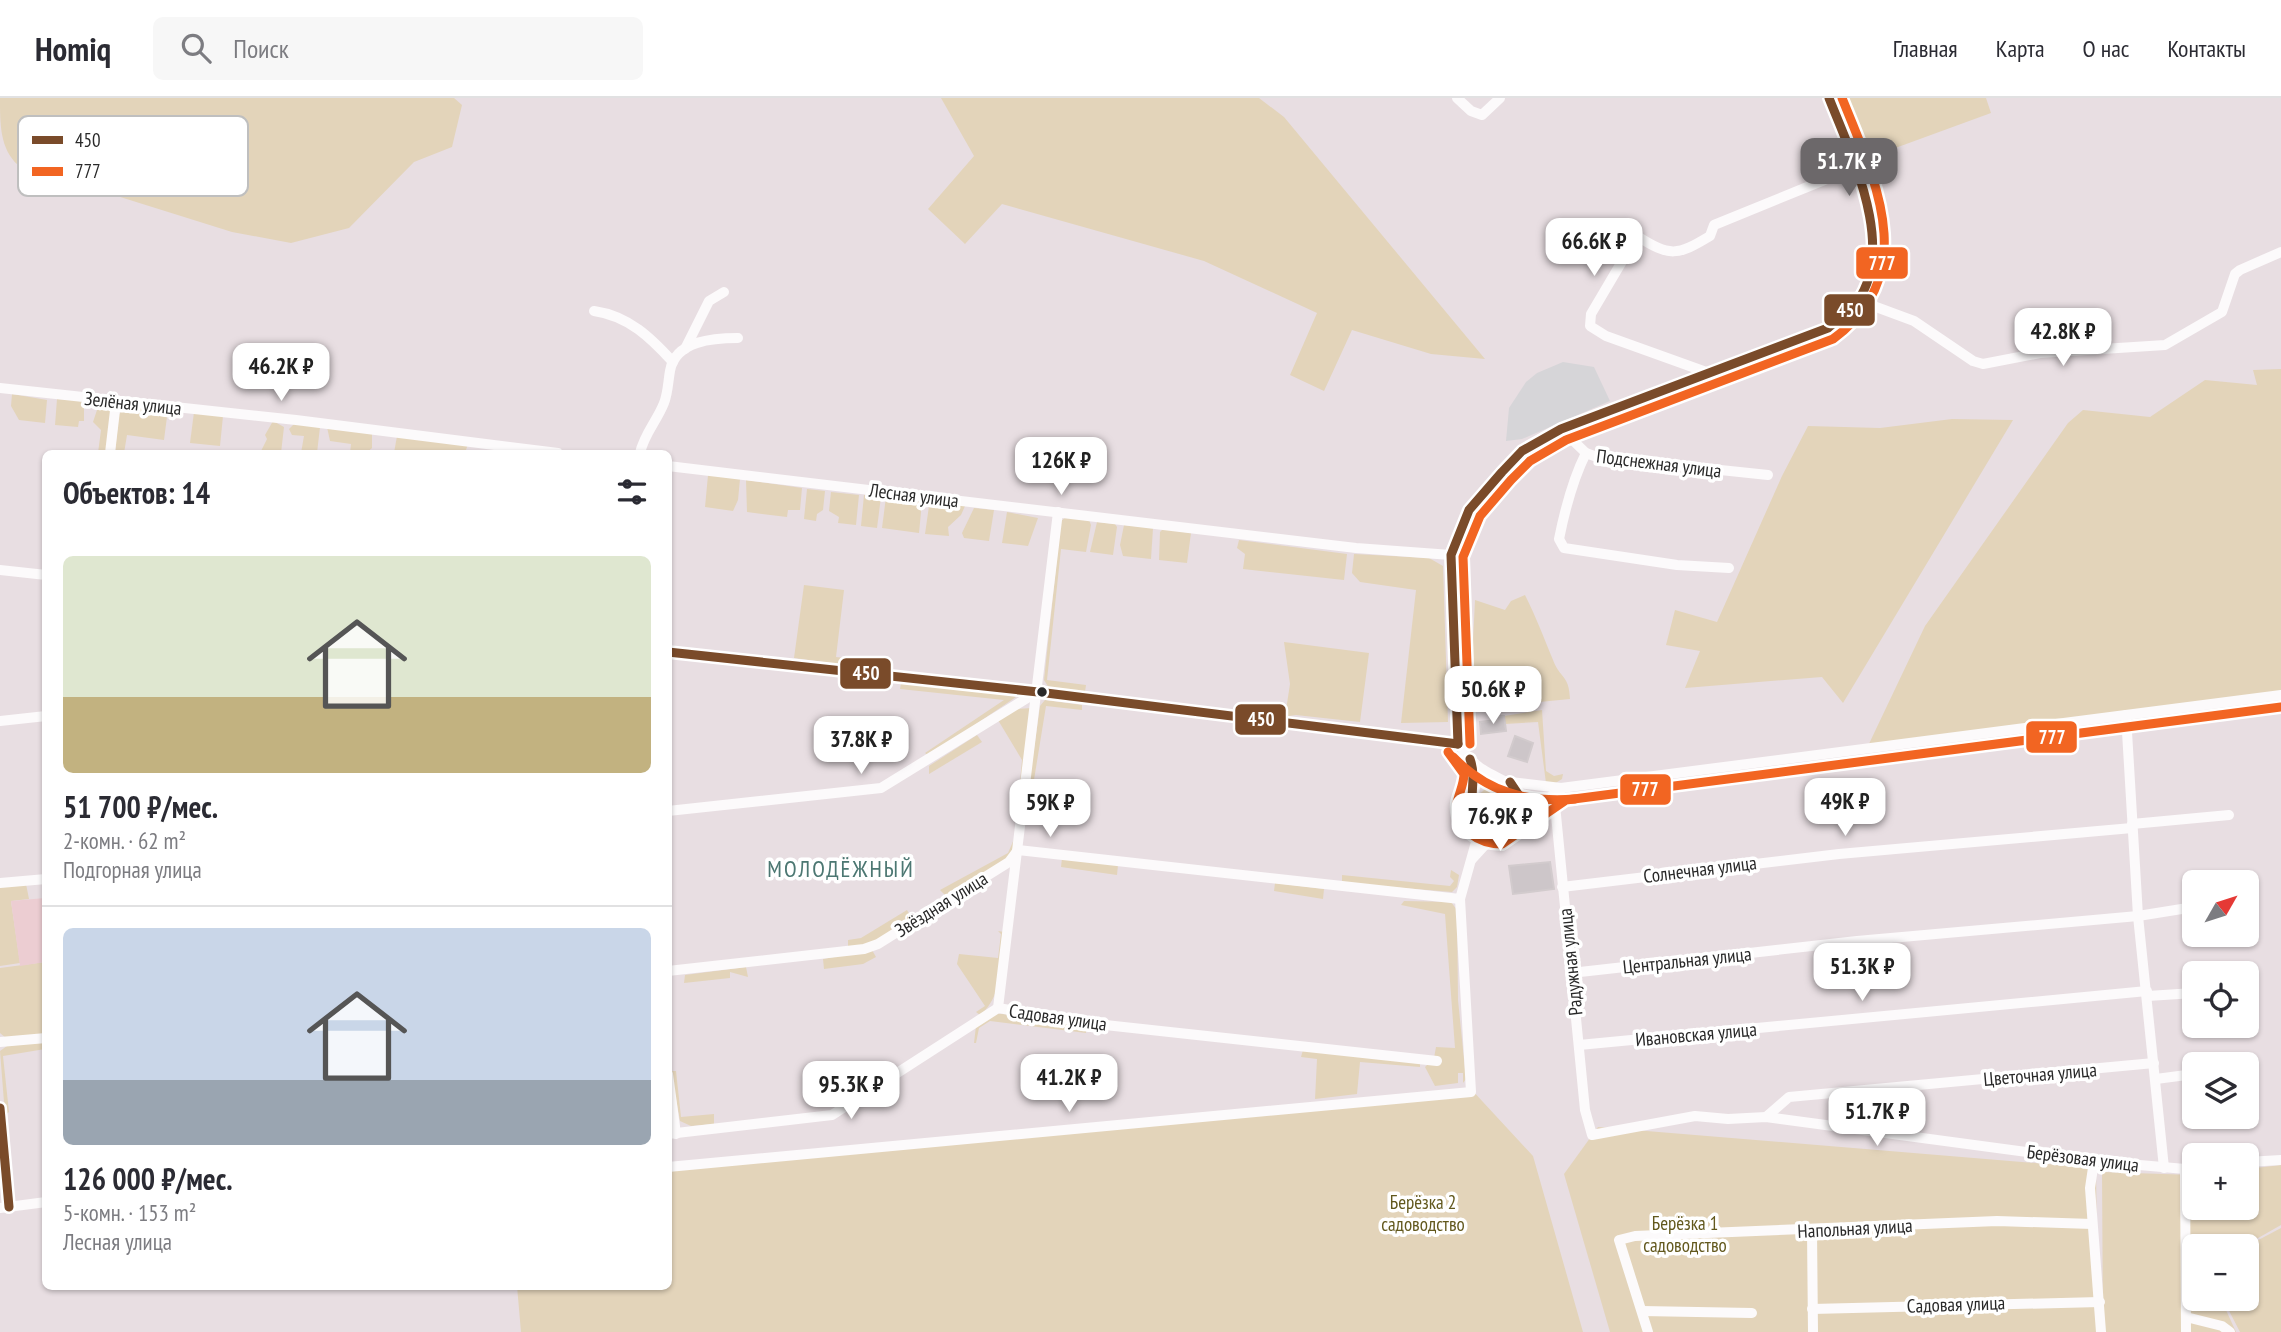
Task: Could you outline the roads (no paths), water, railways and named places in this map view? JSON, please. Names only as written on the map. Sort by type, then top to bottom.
[{"type":"street","points":[[1457,98],[1471,111],[1482,115],[1500,98]]},
{"type":"street","points":[[1515,824],[1522,800],[1505,780],[1481,769],[1458,744],[1451,555],[1469,510],[1522,451],[1561,429],[1828,328],[1847,317],[1860,302],[1870,275],[1874,243],[1867,205],[1829,98]]},
{"type":"street","points":[[1710,373],[1606,336],[1590,326],[1591,314],[1637,236],[1659,251],[1675,253],[1710,236],[1714,225],[1854,168]]},
{"type":"street","points":[[1860,302],[1914,321],[1973,361],[1983,364],[2040,353],[2165,345],[2222,312],[2235,274],[2281,252]]},
{"type":"street","points":[[641,450],[648,429],[663,406],[673,362],[685,350],[709,301],[724,292]]},
{"type":"street","points":[[594,311],[607,313],[638,327],[673,362]]},
{"type":"street","points":[[685,350],[712,338],[738,338]]},
{"type":"street","name":"Зелёная улица","points":[[0,388],[296,420],[534,450]]},
{"type":"street","points":[[110,450],[116,402]]},
{"type":"street","name":"Подснежная улица","points":[[1561,429],[1586,453],[1768,475]]},
{"type":"street","points":[[1586,453],[1574,477],[1563,517],[1559,539],[1564,548],[1677,565],[1729,568]]},
{"type":"street","name":"Лесная улица","points":[[672,466],[1356,548],[1451,555]]},
{"type":"street","points":[[998,1008],[1058,512]]},
{"type":"street","points":[[0,570],[42,575]]},
{"type":"street","points":[[672,652],[1038,692],[1458,744]]},
{"type":"street","points":[[672,811],[881,788],[1038,692]]},
{"type":"street","points":[[1473,790],[1480,783],[1505,780],[1561,788],[2281,695]]},
{"type":"street","name":"Берёзовая улица","points":[[1592,1135],[1695,1116],[1728,1119],[1766,1117],[2164,1168],[2138,916],[2126,715]]},
{"type":"street","points":[[0,721],[42,716]]},
{"type":"street","points":[[672,1167],[1471,1093],[1460,899],[1472,860],[1476,835],[1469,800],[1477,781],[1470,759]]},
{"type":"street","points":[[1472,860],[1483,847],[1561,788]]},
{"type":"street","name":"Радужная улица","points":[[1561,788],[1555,805],[1562,887],[1585,1110],[1592,1135]]},
{"type":"street","name":"Солнечная улица","points":[[1562,887],[1839,853],[2229,815]]},
{"type":"street","points":[[1471,818],[1481,828],[1490,832],[1515,824]]},
{"type":"street","points":[[1018,850],[1460,899]]},
{"type":"street","name":"Звёздная улица","points":[[672,971],[864,949],[878,944],[1009,862],[1018,850]]},
{"type":"street","points":[[0,883],[42,879]]},
{"type":"street","name":"Центральная улица","points":[[1571,973],[1857,941],[2138,916],[2182,909]]},
{"type":"street","name":"Ивановская улица","points":[[1579,1045],[2148,993],[2182,993]]},
{"type":"street","name":"Садовая улица","points":[[672,1134],[832,1115],[998,1008],[1096,1024],[1437,1061]]},
{"type":"street","points":[[0,1042],[42,1038]]},
{"type":"street","name":"Цветочная улица","points":[[1766,1117],[1789,1097],[2154,1063]]},
{"type":"street","points":[[2156,1079],[2182,1076]]},
{"type":"street","points":[[0,1108],[5,1208],[42,1203]]},
{"type":"street","points":[[2259,1161],[2281,1160]]},
{"type":"street","points":[[2094,1161],[2090,1188],[2101,1332]]},
{"type":"street","points":[[2164,1168],[2182,1169]]},
{"type":"street","points":[[2186,1332],[2189,1220]]},
{"type":"street","name":"Напольная улица","points":[[1642,1311],[1619,1241],[1635,1236],[1812,1231],[1997,1221],[2092,1224]]},
{"type":"street","points":[[1812,1231],[1812,1332]]},
{"type":"street","name":"Садовая улица","points":[[1812,1309],[2100,1302]]},
{"type":"street","points":[[1648,1332],[1642,1311],[1752,1313]]},
{"type":"street","points":[[2186,1317],[2222,1326],[2230,1332]]},
{"type":"district","name":"МОЛОДЁЖНЫЙ","points":[[841,869]]},
{"type":"park label","name":"Берёзка 2 садоводство","points":[[1423,1213]]},
{"type":"park label","name":"Берёзка 1 садоводство","points":[[1685,1234]]}]
